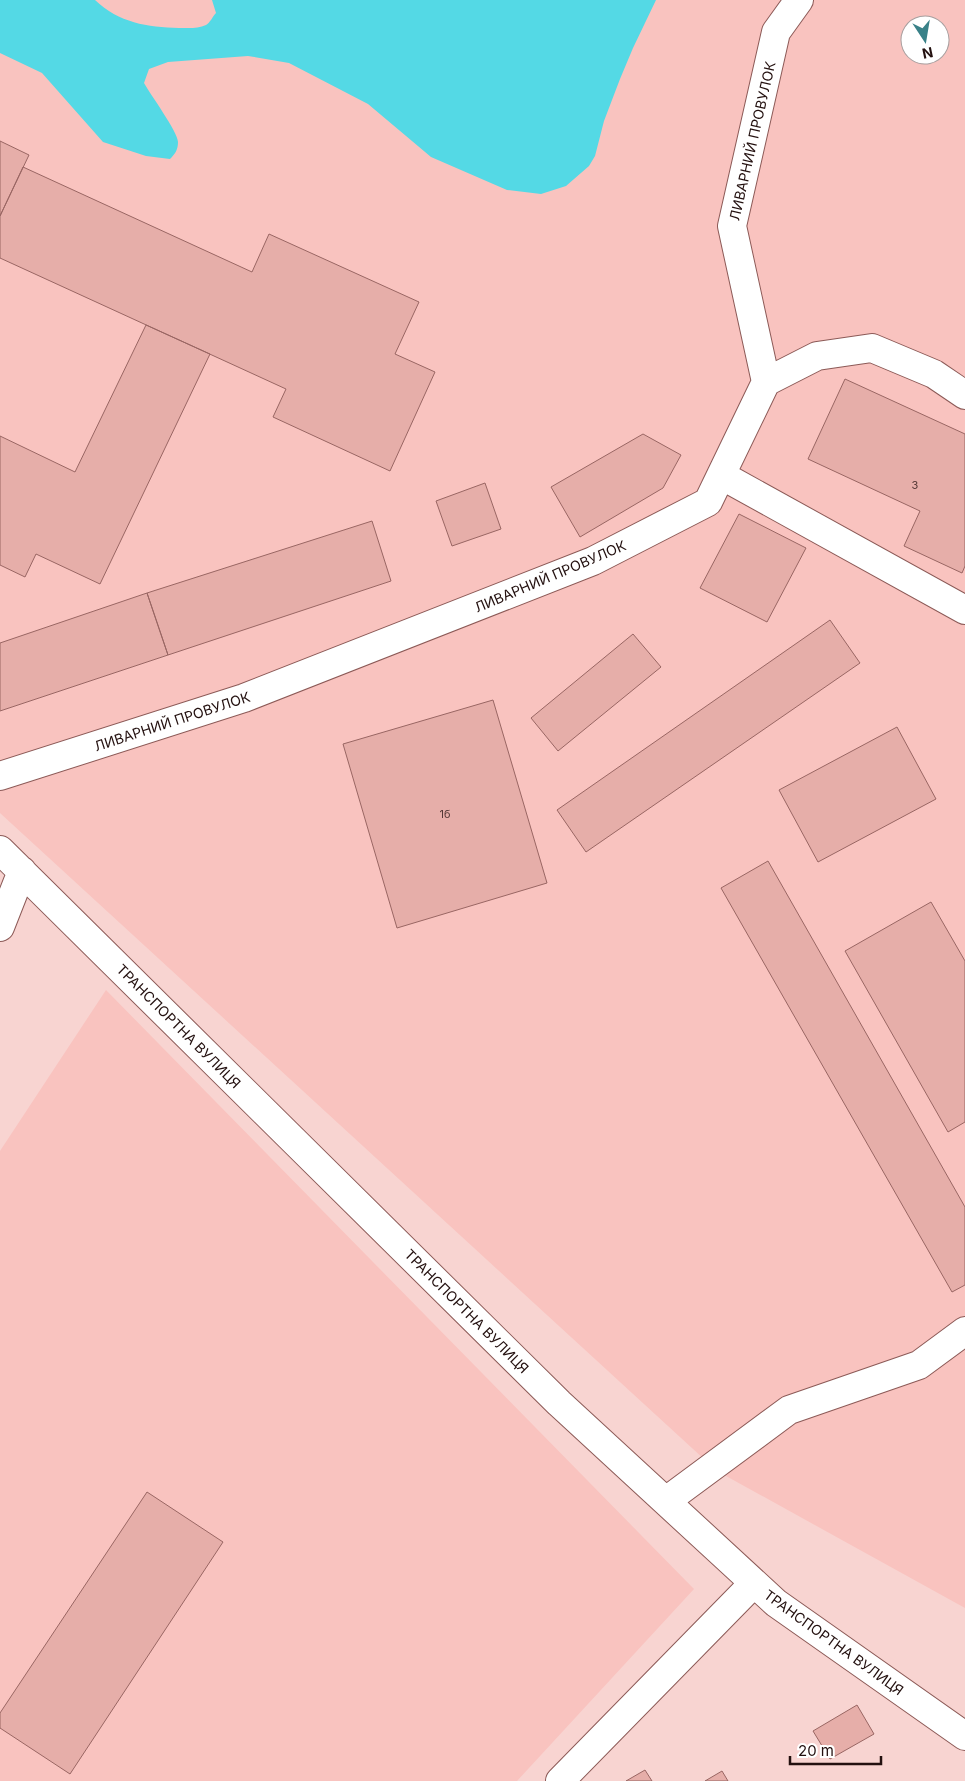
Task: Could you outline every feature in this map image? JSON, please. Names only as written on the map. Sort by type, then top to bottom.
[{"type":"street","name":"ЛИВАРНИЙ ПРОВУЛОК","points":[[0,776],[244,698],[593,561],[708,502],[766,382],[732,226],[776,32],[799,0]]},
{"type":"street","points":[[766,382],[817,356],[872,348],[934,374],[965,395]]},
{"type":"street","points":[[721,475],[965,610]]},
{"type":"street","name":"ТРАНСПОРТНА ВУЛИЦЯ","points":[[0,850],[559,1402],[754,1583],[776,1603],[965,1736]]},
{"type":"street","points":[[0,927],[22,871]]},
{"type":"street","points":[[666,1501],[789,1410],[919,1365],[965,1331]]},
{"type":"street","points":[[560,1781],[754,1583]]},
{"type":"shaded area","points":[[0,0],[965,0],[965,1608],[717,1471],[0,813]]},
{"type":"shaded area","points":[[106,990],[694,1589],[517,1781],[0,1781],[0,1151]]},
{"type":"water","points":[[0,0],[95,0],[114,14],[134,22],[145,25],[196,28],[207,24],[216,13],[212,0],[656,0],[620,79],[604,121],[595,156],[589,166],[566,186],[541,194],[507,190],[431,157],[368,104],[289,63],[248,56],[168,62],[149,69],[144,83],[177,137],[176,152],[170,159],[146,156],[103,142],[42,73],[0,53]]},
{"type":"building","points":[[0,141],[29,155],[0,216]]},
{"type":"building","points":[[23,167],[252,272],[269,234],[419,302],[395,354],[435,372],[390,471],[273,417],[286,389],[0,258],[0,216]]},
{"type":"building","points":[[146,325],[210,354],[100,584],[36,554],[25,577],[0,565],[0,436],[75,472]]},
{"type":"building","points":[[845,379],[965,434],[965,566],[962,573],[904,546],[920,511],[808,459]]},
{"type":"building","points":[[643,434],[681,455],[663,488],[580,537],[551,487]]},
{"type":"building","points":[[485,483],[501,529],[452,546],[436,501]]},
{"type":"building","points":[[739,514],[806,548],[767,622],[700,588]]},
{"type":"building","points":[[372,521],[391,581],[168,655],[147,593]]},
{"type":"building","points":[[147,593],[168,655],[0,711],[0,643]]},
{"type":"building","points":[[830,620],[860,663],[586,852],[557,810]]},
{"type":"building","points":[[633,634],[661,667],[558,751],[531,718]]},
{"type":"building","points":[[493,700],[547,883],[397,928],[343,744]]},
{"type":"building","points":[[897,727],[936,799],[818,862],[779,790]]},
{"type":"building","points":[[768,861],[965,1207],[965,1285],[952,1292],[721,888]]},
{"type":"building","points":[[931,902],[965,961],[965,1122],[948,1132],[845,951]]},
{"type":"building","points":[[147,1492],[223,1542],[70,1774],[0,1728],[0,1713]]},
{"type":"building","points":[[857,1705],[874,1734],[830,1759],[813,1731]]},
{"type":"building","points":[[645,1770],[652,1781],[626,1781]]},
{"type":"building","points":[[722,1771],[728,1781],[705,1781]]}]
